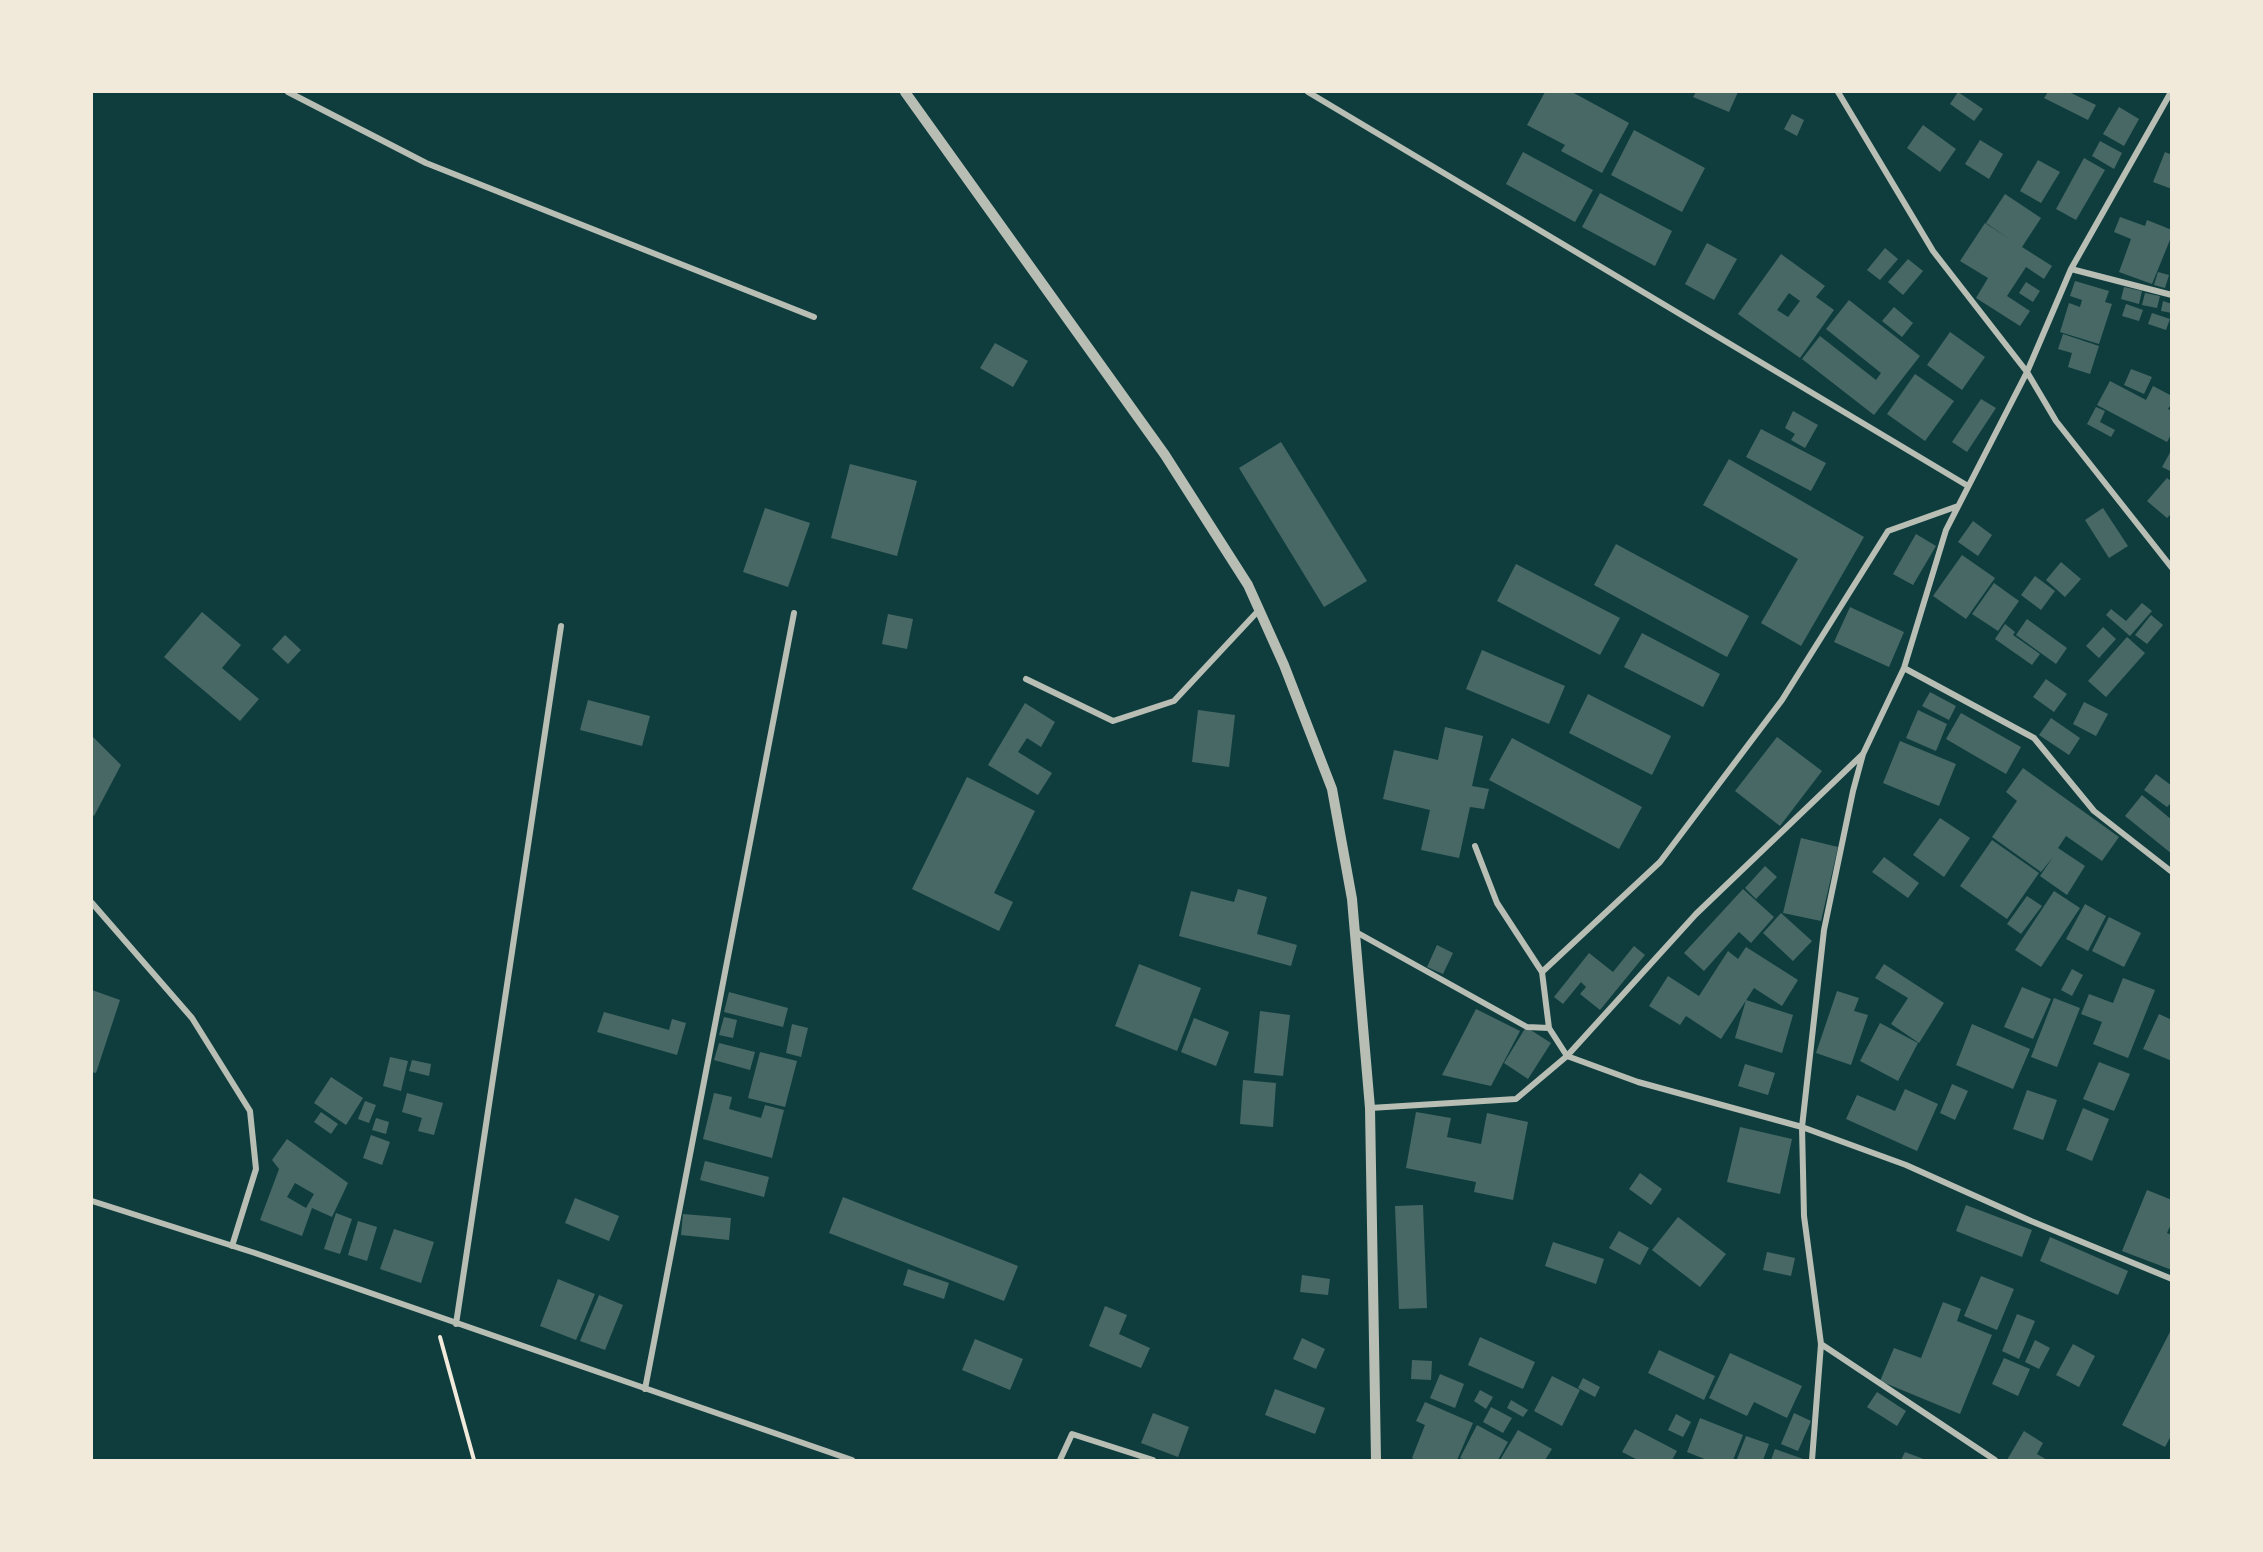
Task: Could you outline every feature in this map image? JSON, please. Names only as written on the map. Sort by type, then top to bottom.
[{"type":"street","points":[[288,92],[426,163],[813,317]]},
{"type":"street","points":[[905,92],[1165,455],[1248,585],[1284,665],[1332,789],[1356,932],[1370,1108],[1376,1461]]},
{"type":"street","points":[[1308,92],[1968,486]]},
{"type":"street","points":[[1838,92],[1933,251],[2027,372],[2056,421],[2172,568]]},
{"type":"street","points":[[1812,1461],[1821,1344],[1804,1216],[1802,1127],[1824,930],[1853,791],[1863,754],[1904,668],[1946,530],[2027,372],[2071,269],[2171,92]]},
{"type":"street","points":[[2071,269],[2172,295]]},
{"type":"street","points":[[1542,972],[1660,862],[1782,700],[1888,531],[1958,505]]},
{"type":"street","points":[[1026,680],[1113,721],[1174,702],[1259,609]]},
{"type":"street","points":[[645,1389],[794,613]]},
{"type":"street","points":[[456,1324],[561,626]]},
{"type":"street","points":[[1904,668],[2034,738],[2094,811],[2172,872]]},
{"type":"street","points":[[1370,1108],[1516,1099],[1567,1056],[1696,914],[1863,754]]},
{"type":"street","points":[[1475,846],[1497,903],[1542,972],[1549,1028],[1567,1056],[1638,1082],[1802,1127],[1906,1165],[2031,1221],[2172,1279]]},
{"type":"street","points":[[92,903],[192,1018],[250,1111],[256,1169],[232,1246]]},
{"type":"street","points":[[1356,932],[1527,1027],[1549,1028]]},
{"type":"street","points":[[92,1201],[232,1246],[852,1460]]},
{"type":"street","points":[[1821,1344],[1995,1461]]},
{"type":"street","points":[[1060,1461],[1072,1434],[1153,1461]]},
{"type":"path","points":[[434,1317],[474,1461]]},
{"type":"building","points":[[1545,92],[1572,92],[1629,123],[1602,173],[1561,151],[1565,145],[1527,125]]},
{"type":"building","points":[[1696,92],[1738,92],[1729,112],[1693,97]]},
{"type":"building","points":[[1958,92],[1983,109],[1974,121],[1950,104]]},
{"type":"building","points":[[2048,92],[2069,92],[2096,105],[2088,120],[2044,98]]},
{"type":"building","points":[[2119,107],[2139,119],[2124,146],[2103,134]]},
{"type":"building","points":[[1792,114],[1804,120],[1797,136],[1784,129]]},
{"type":"building","points":[[1923,125],[1956,149],[1940,172],[1907,148]]},
{"type":"building","points":[[1634,130],[1705,168],[1682,212],[1611,175]]},
{"type":"building","points":[[1980,140],[2003,154],[1989,179],[1965,164]]},
{"type":"building","points":[[2100,141],[2122,153],[2114,169],[2092,156]]},
{"type":"building","points":[[1523,152],[1593,190],[1575,222],[1506,184]]},
{"type":"building","points":[[2165,152],[2172,155],[2172,189],[2153,182]]},
{"type":"building","points":[[2084,158],[2105,170],[2076,220],[2056,209]]},
{"type":"building","points":[[2038,160],[2060,172],[2041,203],[2020,191]]},
{"type":"building","points":[[1600,193],[1672,231],[1655,266],[1582,227]]},
{"type":"building","points":[[2005,194],[2041,218],[2022,247],[2052,266],[2044,279],[2026,267],[2007,296],[2030,311],[2020,326],[1976,298],[1988,278],[1960,261],[1985,223],[2011,240],[1986,223]]},
{"type":"building","points":[[2120,217],[2145,226],[2147,220],[2172,230],[2152,284],[2119,272],[2131,239],[2114,232]]},
{"type":"building","points":[[1707,243],[1737,259],[1714,300],[1685,284]]},
{"type":"building","points":[[1885,248],[1898,259],[1880,280],[1867,270]]},
{"type":"building","points":[[1781,254],[1825,286],[1816,297],[1834,310],[1800,358],[1738,314]],"holes":[[[1789,293],[1800,301],[1788,317],[1777,310]]]},
{"type":"building","points":[[1908,259],[1923,271],[1903,295],[1888,282]]},
{"type":"building","points":[[2158,272],[2169,275],[2165,288],[2154,285]]},
{"type":"building","points":[[2075,281],[2109,291],[2105,302],[2112,304],[2099,344],[2060,332],[2069,303],[2080,307],[2082,300],[2070,296]]},
{"type":"building","points":[[2026,282],[2040,291],[2033,302],[2019,293]]},
{"type":"building","points":[[2124,287],[2142,291],[2139,304],[2121,299]]},
{"type":"building","points":[[2145,293],[2160,296],[2157,308],[2142,305]]},
{"type":"building","points":[[1849,300],[1920,356],[1874,415],[1802,359],[1820,336],[1876,380],[1881,373],[1826,329]]},
{"type":"building","points":[[2163,301],[2172,304],[2172,313],[2161,311]]},
{"type":"building","points":[[2126,304],[2143,310],[2139,321],[2122,316]]},
{"type":"building","points":[[1894,307],[1913,323],[1902,337],[1882,321]]},
{"type":"building","points":[[2152,313],[2170,319],[2166,330],[2148,324]]},
{"type":"building","points":[[1950,332],[1985,357],[1962,390],[1927,365]]},
{"type":"building","points":[[2063,334],[2099,346],[2090,374],[2068,367],[2072,353],[2058,349]]},
{"type":"building","points":[[995,343],[1028,361],[1013,387],[980,368]]},
{"type":"building","points":[[2131,369],[2152,377],[2144,394],[2124,385]]},
{"type":"building","points":[[1915,374],[1954,401],[1925,441],[1887,414]]},
{"type":"building","points":[[2110,381],[2146,400],[2153,386],[2172,396],[2172,403],[2168,409],[2172,411],[2172,433],[2167,442],[2097,405]]},
{"type":"building","points":[[1981,399],[1996,408],[1967,452],[1952,442]]},
{"type":"building","points":[[2096,407],[2105,411],[2100,422],[2115,430],[2111,437],[2087,424]]},
{"type":"building","points":[[1793,411],[1818,425],[1805,448],[1791,440],[1795,434],[1785,428]]},
{"type":"building","points":[[1761,429],[1826,463],[1811,491],[1746,457]]},
{"type":"building","points":[[1281,442],[1367,581],[1324,607],[1239,468]]},
{"type":"building","points":[[2172,449],[2172,472],[2162,467]]},
{"type":"building","points":[[1729,459],[1864,537],[1801,646],[1761,623],[1798,559],[1703,505]]},
{"type":"building","points":[[850,464],[917,481],[897,556],[831,538]]},
{"type":"building","points":[[2167,478],[2172,482],[2172,513],[2167,518],[2147,501]]},
{"type":"building","points":[[765,508],[810,523],[788,587],[743,572]]},
{"type":"building","points":[[2103,508],[2128,546],[2109,558],[2085,520]]},
{"type":"building","points":[[1973,521],[1992,535],[1978,556],[1958,542]]},
{"type":"building","points":[[1916,534],[1936,546],[1913,585],[1893,574]]},
{"type":"building","points":[[1616,544],[1749,616],[1727,657],[1594,585]]},
{"type":"building","points":[[1962,555],[1995,578],[1966,619],[1933,596]]},
{"type":"building","points":[[2061,562],[2081,579],[2065,597],[2046,580]]},
{"type":"building","points":[[1516,564],[1620,618],[1600,655],[1497,601]]},
{"type":"building","points":[[2035,576],[2055,591],[2041,610],[2021,595]]},
{"type":"building","points":[[1994,583],[2019,601],[1998,631],[1972,614]]},
{"type":"building","points":[[2142,603],[2152,611],[2130,636],[2106,615],[2111,609],[2126,621]]},
{"type":"building","points":[[1850,607],[1904,632],[1889,667],[1834,642]]},
{"type":"building","points":[[202,612],[241,645],[222,668],[259,699],[240,721],[164,657]]},
{"type":"building","points":[[888,614],[913,619],[907,649],[882,644]]},
{"type":"building","points":[[2151,615],[2163,625],[2147,644],[2135,635]]},
{"type":"building","points":[[2027,619],[2067,648],[2056,664],[2016,635]]},
{"type":"building","points":[[2005,624],[2015,632],[2013,635],[2040,654],[2032,665],[1995,639]]},
{"type":"building","points":[[2103,627],[2116,639],[2099,658],[2086,646]]},
{"type":"building","points":[[1642,633],[1720,674],[1703,707],[1624,667]]},
{"type":"building","points":[[285,635],[301,650],[288,664],[272,649]]},
{"type":"building","points":[[2127,637],[2145,653],[2106,697],[2088,681]]},
{"type":"building","points":[[1482,650],[1565,686],[1549,724],[1466,689]]},
{"type":"building","points":[[2046,679],[2067,694],[2054,712],[2033,697]]},
{"type":"building","points":[[1930,692],[1956,706],[1949,720],[1922,706]]},
{"type":"building","points":[[1588,694],[1671,736],[1652,775],[1569,733]]},
{"type":"building","points":[[588,700],[650,716],[642,746],[580,730]]},
{"type":"building","points":[[2084,702],[2108,714],[2096,736],[2073,724]]},
{"type":"building","points":[[1025,703],[1055,722],[1041,747],[1027,738],[1018,752],[1052,773],[1038,795],[988,765]]},
{"type":"building","points":[[1198,710],[1235,715],[1229,767],[1192,762]]},
{"type":"building","points":[[1918,710],[1947,724],[1936,751],[1906,738]]},
{"type":"building","points":[[1961,713],[2021,747],[2006,774],[1946,739]]},
{"type":"building","points":[[2051,718],[2080,738],[2069,755],[2039,735]]},
{"type":"building","points":[[1445,727],[1483,736],[1472,786],[1489,789],[1484,809],[1470,807],[1459,858],[1421,850],[1430,810],[1383,799],[1394,750],[1438,760]]},
{"type":"building","points":[[92,736],[121,765],[94,816],[92,814]]},
{"type":"building","points":[[1777,737],[1822,771],[1780,826],[1735,791]]},
{"type":"building","points":[[1512,738],[1642,807],[1619,849],[1489,780]]},
{"type":"building","points":[[1900,741],[1956,764],[1939,806],[1883,783]]},
{"type":"building","points":[[2023,768],[2119,837],[2102,861],[2066,836],[2058,848],[2085,866],[2067,895],[2040,876],[2053,857],[2041,872],[1992,837],[2017,801],[2006,792]]},
{"type":"building","points":[[2156,774],[2172,786],[2172,802],[2167,807],[2144,790]]},
{"type":"building","points":[[967,777],[1035,811],[994,893],[1013,902],[999,931],[912,889]]},
{"type":"building","points":[[2142,795],[2172,820],[2172,854],[2125,816]]},
{"type":"building","points":[[1940,818],[1970,838],[1944,877],[1913,855]]},
{"type":"building","points":[[1801,838],[1838,847],[1821,921],[1783,913]]},
{"type":"building","points":[[1992,840],[2039,873],[2007,919],[1960,886]]},
{"type":"building","points":[[1884,857],[1919,883],[1908,898],[1872,872]]},
{"type":"building","points":[[1765,866],[1777,877],[1756,899],[1745,888]]},
{"type":"building","points":[[1238,889],[1267,897],[1257,934],[1297,945],[1291,966],[1179,936],[1191,891],[1234,902]]},
{"type":"building","points":[[1743,889],[1774,917],[1751,943],[1739,932],[1704,971],[1684,953]]},
{"type":"building","points":[[2054,891],[2080,908],[2041,967],[2015,950]]},
{"type":"building","points":[[2027,896],[2042,906],[2021,934],[2007,924]]},
{"type":"building","points":[[2085,904],[2106,916],[2088,951],[2066,939]]},
{"type":"building","points":[[1781,913],[1812,941],[1793,961],[1763,933]]},
{"type":"building","points":[[2109,917],[2141,933],[2124,967],[2092,951]]},
{"type":"building","points":[[1437,945],[1453,953],[1443,974],[1427,967]]},
{"type":"building","points":[[1634,946],[1645,955],[1600,1010],[1580,994],[1586,987],[1581,982],[1563,1004],[1554,997],[1589,953],[1613,972]]},
{"type":"building","points":[[1746,947],[1798,980],[1782,1006],[1754,988],[1721,1039],[1686,1016],[1680,1025],[1649,1006],[1668,976],[1699,996],[1728,951],[1738,959]]},
{"type":"building","points":[[1139,964],[1201,988],[1177,1051],[1115,1026]]},
{"type":"building","points":[[1884,964],[1944,1003],[1919,1043],[1891,1024],[1908,998],[1875,978]]},
{"type":"building","points":[[2072,969],[2083,975],[2072,996],[2061,990]]},
{"type":"building","points":[[2123,978],[2155,990],[2128,1058],[2093,1044],[2102,1022],[2081,1014],[2089,994],[2113,1003]]},
{"type":"building","points":[[2022,987],[2051,999],[2033,1039],[2004,1027]]},
{"type":"building","points":[[92,990],[120,1000],[96,1073],[92,1072]]},
{"type":"building","points":[[1837,991],[1859,998],[1854,1011],[1868,1015],[1851,1065],[1816,1053]]},
{"type":"building","points":[[729,992],[788,1008],[783,1027],[724,1012]]},
{"type":"building","points":[[2054,998],[2080,1008],[2057,1067],[2031,1057]]},
{"type":"building","points":[[1746,1000],[1793,1015],[1782,1053],[1735,1038]]},
{"type":"building","points":[[1476,1009],[1520,1031],[1491,1086],[1442,1075]]},
{"type":"building","points":[[1260,1011],[1290,1015],[1283,1076],[1254,1073]]},
{"type":"building","points":[[604,1012],[669,1030],[672,1019],[686,1023],[677,1055],[597,1032]]},
{"type":"building","points":[[2159,1014],[2172,1020],[2172,1061],[2143,1049]]},
{"type":"building","points":[[724,1017],[737,1020],[733,1038],[719,1035]]},
{"type":"building","points":[[1194,1018],[1229,1032],[1216,1066],[1181,1052]]},
{"type":"building","points":[[1880,1023],[1918,1043],[1898,1081],[1860,1061]]},
{"type":"building","points":[[792,1024],[808,1028],[801,1057],[786,1053]]},
{"type":"building","points":[[1972,1024],[2030,1049],[2013,1089],[1956,1065]]},
{"type":"building","points":[[1526,1027],[1551,1043],[1528,1079],[1504,1063]]},
{"type":"building","points":[[719,1043],[755,1052],[750,1070],[714,1060]]},
{"type":"building","points":[[760,1052],[797,1061],[785,1107],[748,1098]]},
{"type":"building","points":[[390,1057],[408,1061],[401,1091],[383,1086]]},
{"type":"building","points":[[412,1060],[431,1064],[429,1076],[409,1071]]},
{"type":"building","points":[[2099,1062],[2130,1074],[2114,1111],[2083,1099]]},
{"type":"building","points":[[1745,1064],[1775,1073],[1768,1095],[1738,1086]]},
{"type":"building","points":[[331,1077],[363,1098],[346,1125],[314,1103]]},
{"type":"building","points":[[1243,1080],[1276,1083],[1273,1127],[1240,1124]]},
{"type":"building","points":[[1952,1084],[1968,1091],[1955,1120],[1940,1113]]},
{"type":"building","points":[[1905,1089],[1938,1104],[1917,1151],[1846,1119],[1857,1095],[1895,1111]]},
{"type":"building","points":[[2027,1090],[2057,1100],[2043,1140],[2013,1129]]},
{"type":"building","points":[[407,1093],[443,1103],[434,1135],[418,1131],[422,1118],[402,1112]]},
{"type":"building","points":[[714,1093],[732,1097],[729,1109],[761,1118],[765,1105],[784,1110],[772,1158],[703,1139]]},
{"type":"building","points":[[365,1101],[376,1105],[369,1123],[358,1119]]},
{"type":"building","points":[[2083,1108],[2109,1119],[2092,1161],[2066,1150]]},
{"type":"building","points":[[321,1112],[338,1124],[331,1134],[314,1122]]},
{"type":"building","points":[[1416,1112],[1451,1118],[1447,1137],[1481,1144],[1487,1113],[1528,1122],[1513,1200],[1474,1192],[1476,1182],[1406,1168]]},
{"type":"building","points":[[376,1118],[389,1122],[386,1134],[372,1130]]},
{"type":"building","points":[[1740,1127],[1792,1139],[1780,1194],[1727,1182]]},
{"type":"building","points":[[371,1135],[390,1142],[382,1165],[363,1158]]},
{"type":"building","points":[[287,1139],[348,1183],[332,1217],[312,1208],[302,1236],[260,1220],[279,1169],[272,1160]],"holes":[[[295,1183],[314,1194],[306,1208],[287,1197]]]},
{"type":"building","points":[[705,1161],[769,1177],[764,1197],[700,1180]]},
{"type":"building","points":[[1640,1173],[1662,1189],[1651,1205],[1629,1189]]},
{"type":"building","points":[[2147,1190],[2172,1200],[2172,1222],[2167,1233],[2172,1235],[2172,1270],[2122,1251]]},
{"type":"building","points":[[843,1197],[1018,1266],[1004,1301],[829,1233]]},
{"type":"building","points":[[575,1198],[619,1216],[609,1241],[565,1223]]},
{"type":"building","points":[[1423,1205],[1427,1308],[1399,1309],[1395,1206]]},
{"type":"building","points":[[1966,1205],[2032,1230],[2022,1257],[1956,1231]]},
{"type":"building","points":[[336,1213],[352,1219],[340,1254],[324,1249]]},
{"type":"building","points":[[683,1214],[731,1218],[729,1240],[681,1235]]},
{"type":"building","points":[[1678,1217],[1726,1254],[1700,1287],[1652,1250]]},
{"type":"building","points":[[358,1221],[377,1227],[367,1261],[348,1255]]},
{"type":"building","points":[[394,1229],[434,1242],[421,1283],[380,1269]]},
{"type":"building","points":[[1619,1231],[1649,1248],[1640,1265],[1609,1248]]},
{"type":"building","points":[[2050,1237],[2128,1271],[2118,1295],[2040,1261]]},
{"type":"building","points":[[1553,1242],[1604,1259],[1596,1284],[1545,1266]]},
{"type":"building","points":[[1767,1252],[1795,1258],[1791,1276],[1763,1270]]},
{"type":"building","points":[[908,1269],[949,1283],[944,1299],[903,1285]]},
{"type":"building","points":[[1302,1275],[1330,1279],[1328,1295],[1300,1292]]},
{"type":"building","points":[[1981,1276],[2014,1289],[1997,1330],[1964,1316]]},
{"type":"building","points":[[558,1279],[595,1294],[576,1340],[540,1326]]},
{"type":"building","points":[[599,1295],[623,1305],[605,1350],[580,1341]]},
{"type":"building","points":[[1943,1302],[1961,1309],[1957,1321],[1992,1335],[1960,1414],[1880,1381],[1894,1348],[1921,1358]]},
{"type":"building","points":[[1105,1306],[1127,1315],[1119,1334],[1150,1348],[1141,1368],[1089,1346]]},
{"type":"building","points":[[2017,1314],[2035,1321],[2019,1359],[2002,1351]]},
{"type":"building","points":[[2172,1328],[2172,1434],[2165,1447],[2122,1425]]},
{"type":"building","points":[[1480,1337],[1535,1362],[1523,1389],[1468,1365]]},
{"type":"building","points":[[1302,1338],[1325,1349],[1316,1369],[1293,1359]]},
{"type":"building","points":[[975,1339],[1023,1359],[1010,1390],[962,1370]]},
{"type":"building","points":[[2035,1340],[2050,1348],[2039,1369],[2025,1362]]},
{"type":"building","points":[[2073,1344],[2095,1356],[2079,1387],[2056,1375]]},
{"type":"building","points":[[1659,1350],[1715,1376],[1704,1400],[1648,1373]]},
{"type":"building","points":[[1730,1353],[1802,1386],[1787,1418],[1754,1402],[1747,1416],[1709,1398]]},
{"type":"building","points":[[2004,1358],[2030,1369],[2018,1396],[1992,1384]]},
{"type":"building","points":[[1412,1360],[1432,1361],[1431,1380],[1411,1379]]},
{"type":"building","points":[[1440,1374],[1464,1384],[1455,1408],[1430,1398]]},
{"type":"building","points":[[1552,1376],[1580,1390],[1562,1426],[1534,1411]]},
{"type":"building","points":[[1583,1378],[1600,1387],[1595,1397],[1578,1388]]},
{"type":"building","points":[[1275,1389],[1325,1408],[1315,1434],[1265,1415]]},
{"type":"building","points":[[1480,1390],[1493,1397],[1486,1409],[1474,1401]]},
{"type":"building","points":[[1877,1392],[1906,1411],[1897,1426],[1867,1407]]},
{"type":"building","points":[[1511,1400],[1528,1410],[1523,1417],[1507,1408]]},
{"type":"building","points":[[1425,1402],[1473,1423],[1457,1460],[1416,1460],[1412,1458],[1425,1425],[1416,1421]]},
{"type":"building","points":[[1491,1407],[1512,1418],[1503,1433],[1483,1422]]},
{"type":"building","points":[[1153,1413],[1189,1427],[1178,1457],[1141,1443]]},
{"type":"building","points":[[1794,1413],[1811,1421],[1798,1451],[1781,1444]]},
{"type":"building","points":[[1676,1414],[1691,1422],[1683,1437],[1668,1430]]},
{"type":"building","points":[[1700,1418],[1743,1435],[1733,1460],[1707,1460],[1687,1452]]},
{"type":"building","points":[[1477,1425],[1508,1442],[1498,1460],[1460,1458]]},
{"type":"building","points":[[1635,1429],[1677,1451],[1672,1460],[1638,1460],[1622,1452]]},
{"type":"building","points":[[1518,1430],[1552,1449],[1545,1460],[1500,1460]]},
{"type":"building","points":[[2024,1431],[2043,1443],[2037,1454],[2047,1460],[2007,1460]]},
{"type":"building","points":[[1746,1436],[1769,1444],[1763,1460],[1737,1459]]},
{"type":"building","points":[[1775,1449],[1806,1460],[1771,1460]]},
{"type":"building","points":[[1905,1452],[1926,1460],[1901,1460]]}]
